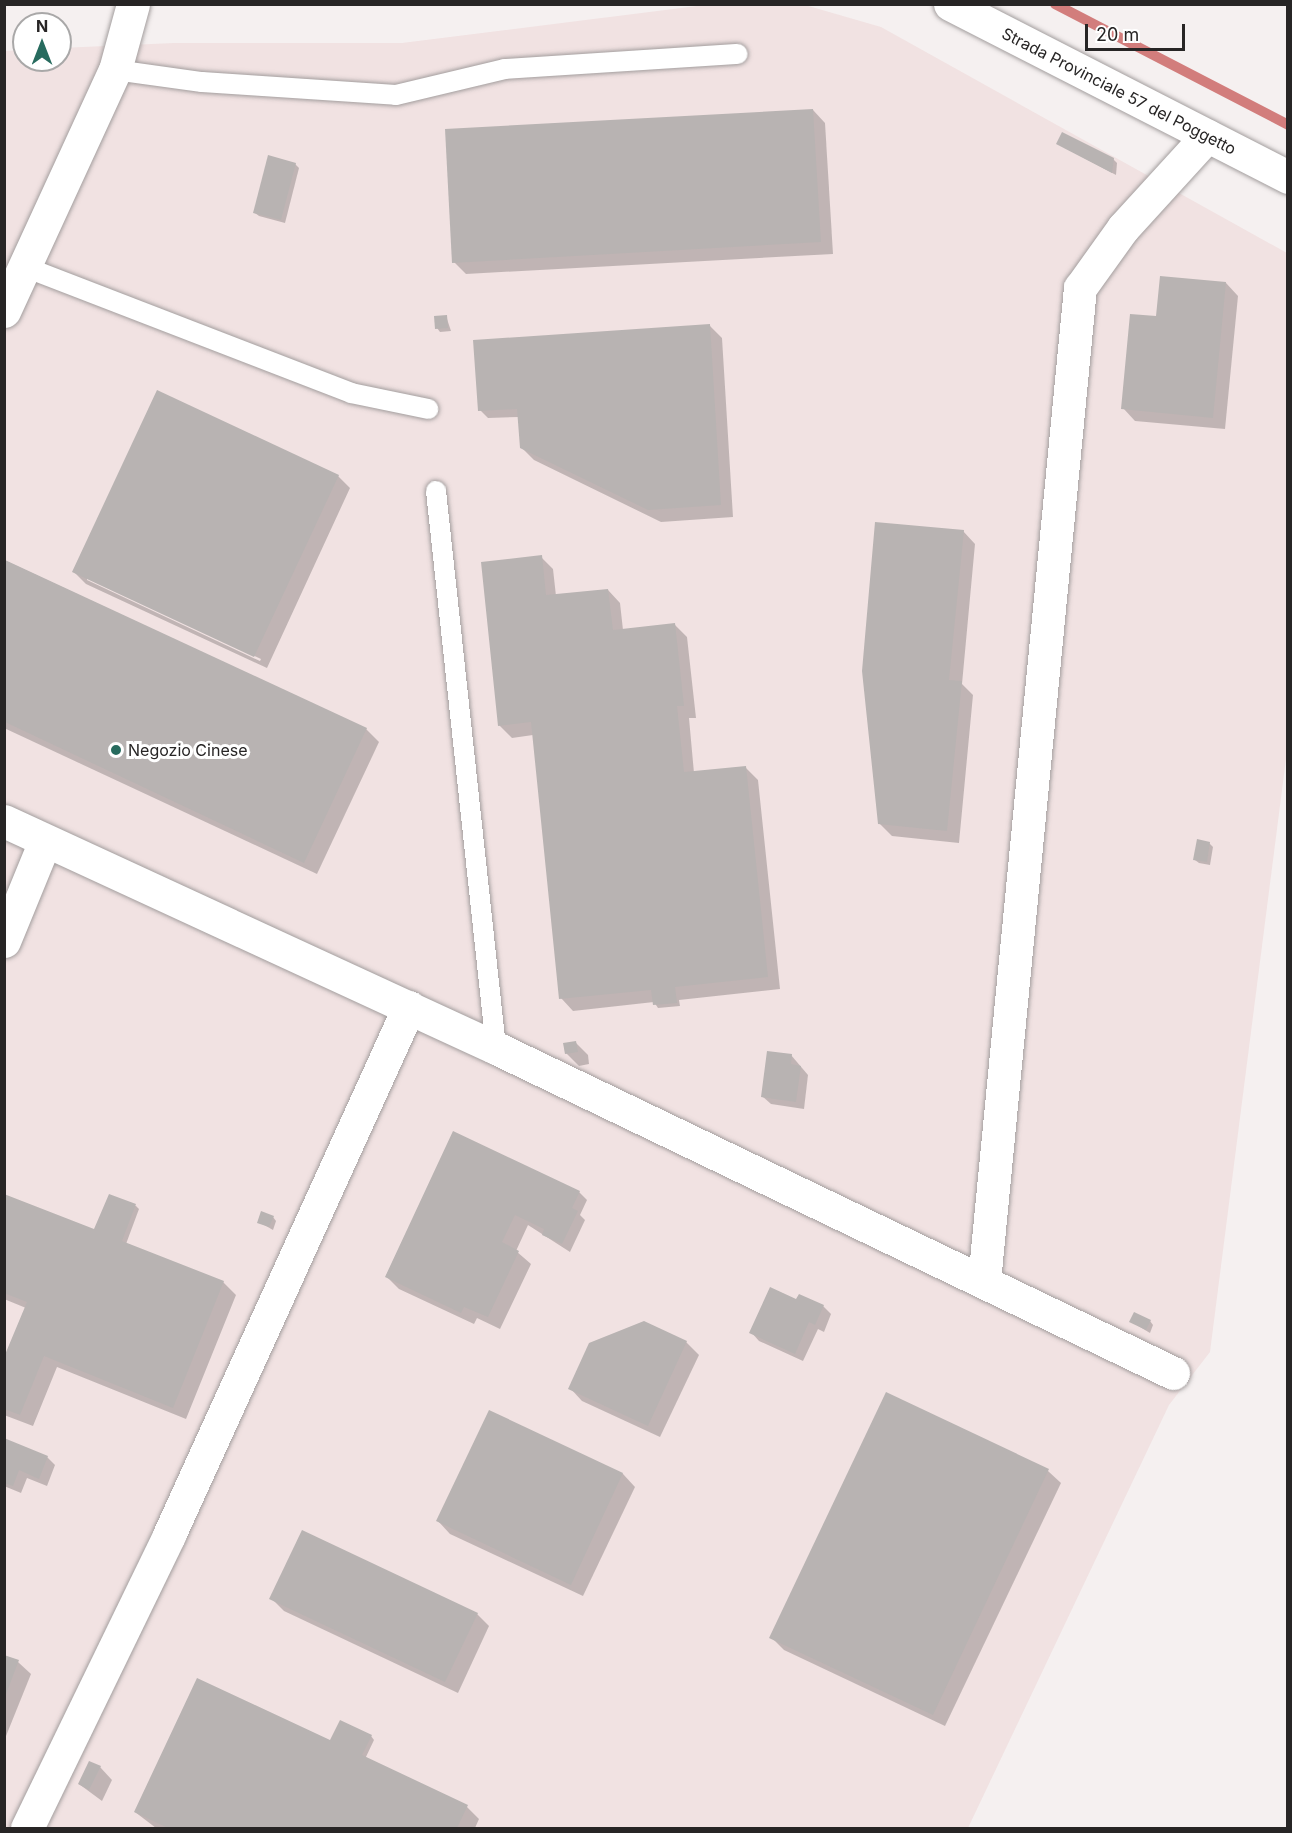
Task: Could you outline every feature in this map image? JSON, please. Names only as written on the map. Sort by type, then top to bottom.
[{"type":"street","points":[[4,311],[115,70],[133,4]]},
{"type":"street","name":"Strada Provinciale 57 del Poggetto","points":[[950,4],[1287,177]]},
{"type":"street","points":[[984,1281],[1080,288],[1123,228],[1207,136]]},
{"type":"street","points":[[4,821],[496,1048],[1173,1373]]},
{"type":"street","points":[[4,941],[45,841]]},
{"type":"street","points":[[27,1828],[169,1535],[409,1007]]},
{"type":"lane","points":[[115,70],[202,82],[396,95],[506,69],[738,54]]},
{"type":"lane","points":[[25,267],[351,393],[428,409]]},
{"type":"lane","points":[[436,491],[496,1048]]},
{"type":"shaded area","points":[[705,5],[805,5],[881,27],[1287,253],[1287,751],[1210,1352],[1169,1405],[968,1828],[5,1828],[4,51],[12,51],[12,72],[72,72],[72,47],[174,43],[402,43]]},
{"type":"building","points":[[813,109],[821,242],[452,263],[445,129]]},
{"type":"building","points":[[1062,132],[1114,158],[1112,173],[1056,144]]},
{"type":"building","points":[[268,155],[296,163],[281,220],[253,213]]},
{"type":"building","points":[[1160,276],[1226,282],[1213,418],[1121,409],[1130,314],[1156,316]]},
{"type":"building","points":[[447,315],[448,328],[435,329],[434,316]]},
{"type":"building","points":[[710,324],[721,505],[648,510],[520,448],[517,409],[478,411],[473,340]]},
{"type":"building","points":[[157,390],[339,475],[254,657],[72,572]]},
{"type":"building","points":[[875,522],[964,530],[949,680],[962,681],[947,831],[878,824],[862,671]]},
{"type":"building","points":[[542,555],[546,595],[608,589],[613,630],[675,623],[684,706],[677,706],[684,772],[746,766],[768,977],[675,987],[677,1003],[653,1005],[651,990],[559,999],[531,722],[498,726],[481,562]]},
{"type":"building","points":[[5,560],[367,728],[304,863],[5,722]]},
{"type":"building","points":[[1197,839],[1210,842],[1207,862],[1193,860]]},
{"type":"building","points":[[576,1041],[578,1052],[565,1054],[563,1043]]},
{"type":"building","points":[[767,1051],[792,1054],[791,1064],[801,1066],[796,1102],[761,1097]]},
{"type":"building","points":[[453,1131],[580,1191],[572,1208],[578,1211],[562,1244],[542,1235],[544,1229],[515,1215],[502,1242],[519,1251],[488,1317],[464,1307],[461,1313],[385,1277]]},
{"type":"building","points":[[4,1194],[94,1229],[109,1194],[136,1204],[122,1241],[224,1281],[173,1408],[44,1356],[20,1415],[4,1409],[4,1357],[27,1302],[4,1293]]},
{"type":"building","points":[[261,1211],[274,1216],[269,1227],[257,1223]]},
{"type":"building","points":[[770,1287],[796,1299],[799,1294],[824,1305],[815,1325],[809,1322],[795,1354],[749,1333]]},
{"type":"building","points":[[1134,1312],[1151,1320],[1146,1330],[1129,1322]]},
{"type":"building","points":[[644,1321],[687,1341],[648,1426],[568,1389],[589,1343]]},
{"type":"building","points":[[886,1392],[1049,1469],[933,1715],[769,1638]]},
{"type":"building","points":[[489,1410],[623,1473],[571,1585],[436,1521]]},
{"type":"building","points":[[4,1438],[48,1456],[39,1479],[19,1470],[13,1486],[4,1483]]},
{"type":"building","points":[[302,1530],[478,1613],[445,1682],[269,1599]]},
{"type":"building","points":[[4,1655],[19,1660],[5,1697],[4,1697]]},
{"type":"building","points":[[197,1678],[330,1740],[340,1720],[372,1735],[362,1755],[468,1805],[457,1828],[168,1828],[134,1812]]},
{"type":"building","points":[[89,1761],[101,1766],[89,1790],[78,1784]]},
{"type":"waterway","points":[[1055,4],[1288,125]]},
{"type":"place","name":"Negozio Cinese","points":[[116,750]]}]
